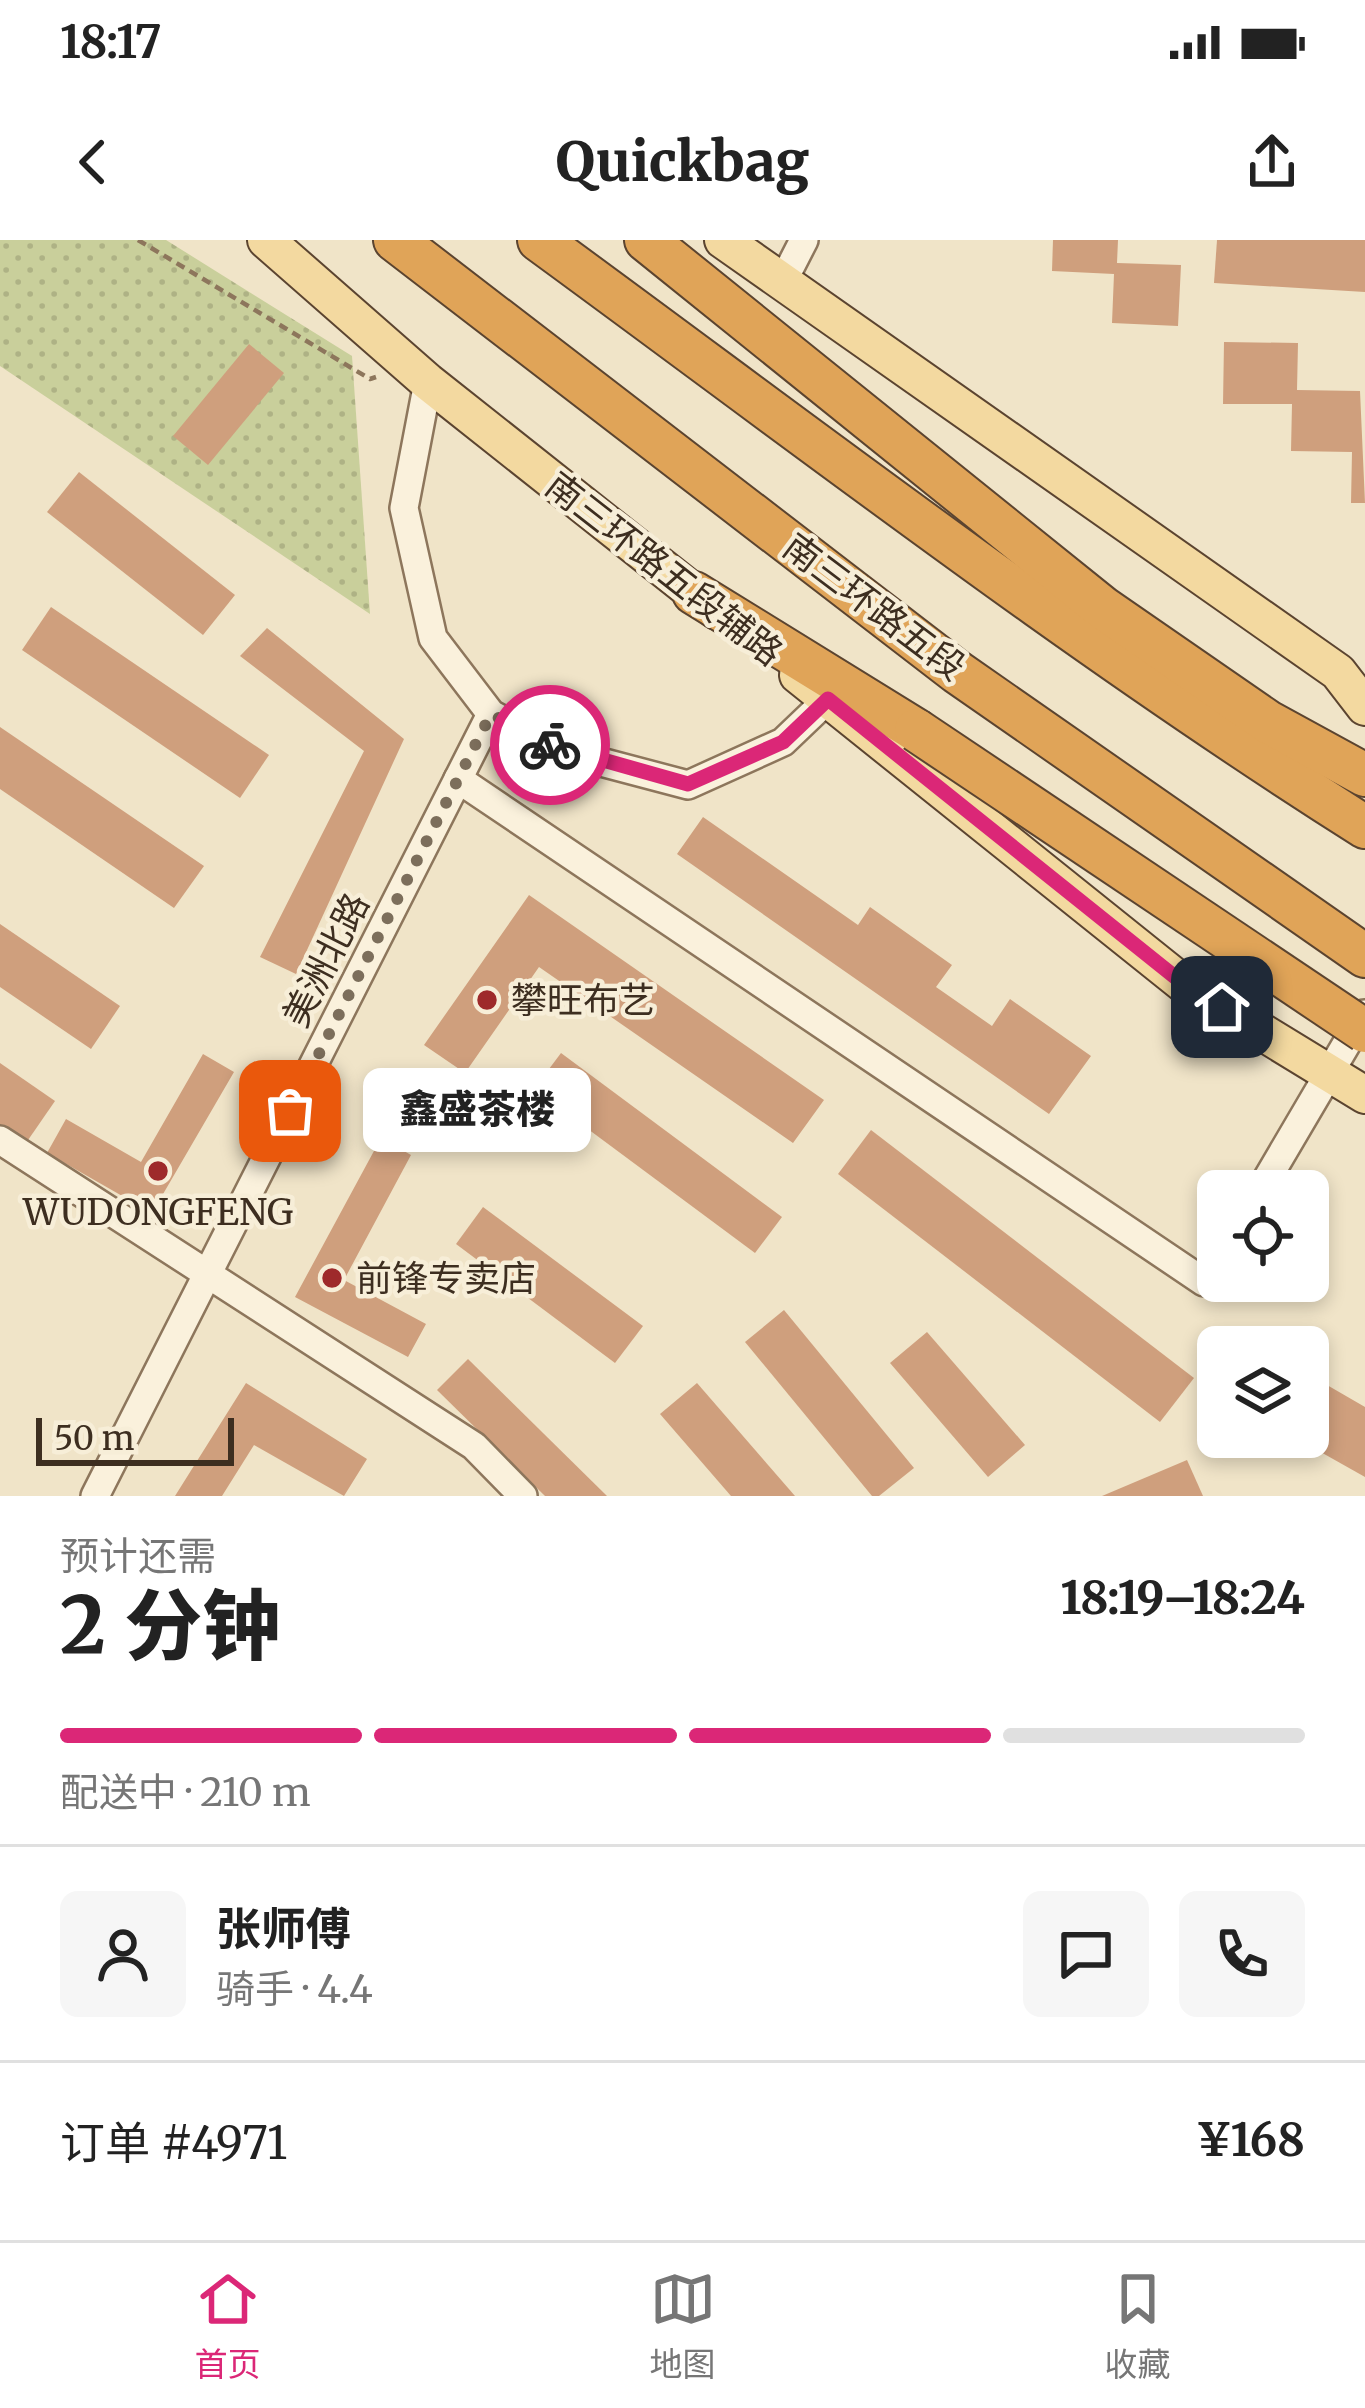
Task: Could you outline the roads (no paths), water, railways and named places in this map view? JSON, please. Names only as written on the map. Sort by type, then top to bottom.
[{"type":"highway","points":[[538,240],[1007,583],[1264,764],[1365,827]]},
{"type":"highway","points":[[646,240],[1103,608],[1268,722],[1365,775]]},
{"type":"highway","name":"南三环路五段","points":[[395,243],[957,672],[1365,956]]},
{"type":"highway","points":[[694,593],[916,730],[1365,1031]]},
{"type":"main road","name":"南三环路五段辅路","points":[[266,240],[421,376],[1185,985],[1365,1095]]},
{"type":"main road","points":[[723,240],[1338,672],[1365,707]]},
{"type":"street","points":[[782,283],[804,240]]},
{"type":"street","points":[[421,376],[404,508],[433,638],[491,714],[563,752],[688,784],[783,742],[828,699]]},
{"type":"street","name":"美洲北路","points":[[95,1496],[491,714]]},
{"type":"street","points":[[458,779],[1197,1277]]},
{"type":"street","points":[[1273,1170],[1365,1012]]},
{"type":"street","points":[[0,1140],[474,1446],[523,1496]]},
{"type":"place","name":"攀旺布艺","points":[[487,1000]]},
{"type":"place","name":"鑫盛茶楼","points":[[290,1111]]},
{"type":"place","name":"WUDONGFENG","points":[[158,1171]]},
{"type":"place","name":"前锋专卖店","points":[[332,1278]]}]
